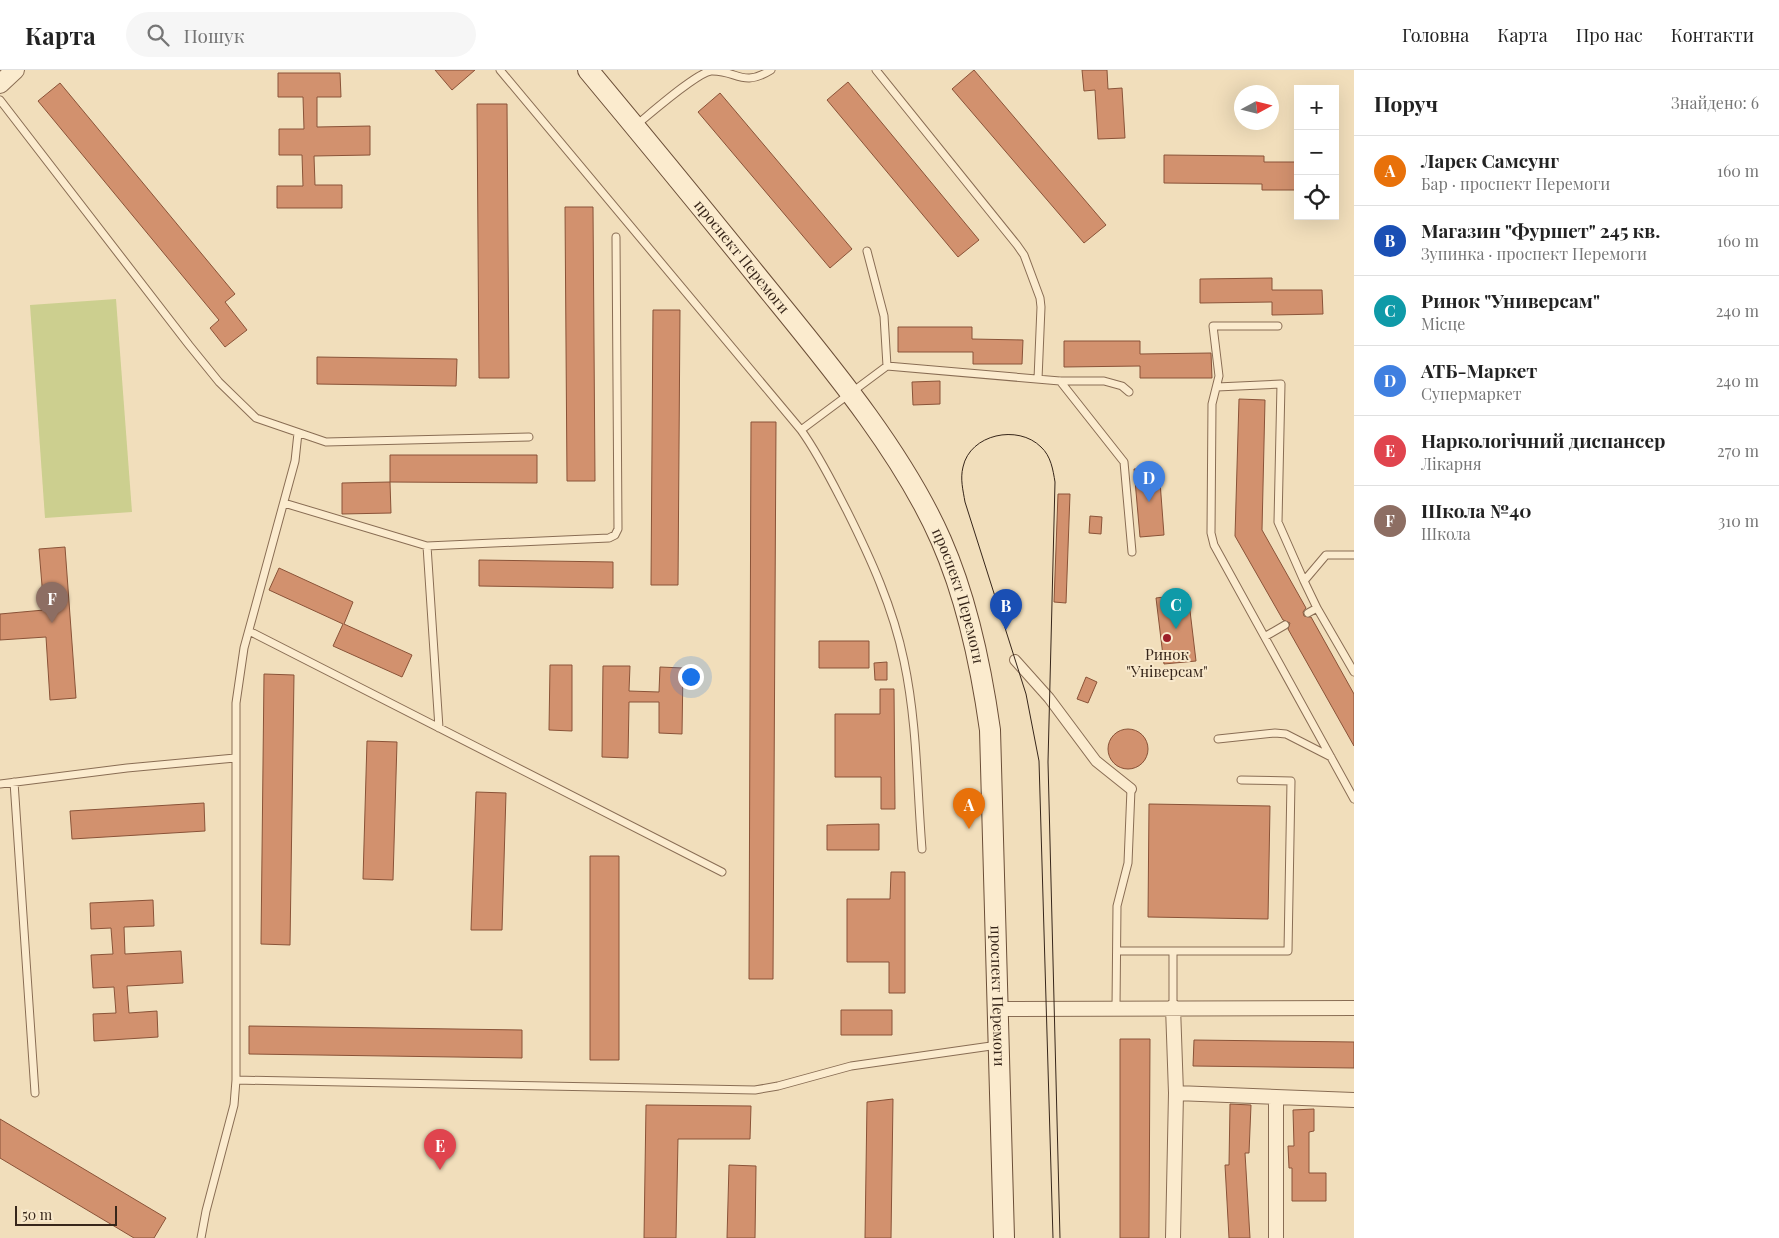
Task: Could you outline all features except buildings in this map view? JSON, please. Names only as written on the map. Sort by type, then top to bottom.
[{"type":"main road","name":"проспект Перемоги","points":[[588,70],[796,323],[849,393],[910,481],[941,540],[956,580],[986,697],[992,760],[1004,1238]]},
{"type":"street","points":[[0,84],[16,70]]},
{"type":"street","points":[[1014,660],[1048,698],[1096,760],[1131,789]]},
{"type":"street","points":[[998,1009],[1116,1007],[1354,1008]]},
{"type":"street","points":[[1173,1008],[1176,1092],[1173,1238]]},
{"type":"street","points":[[1176,1092],[1276,1098],[1354,1100]]},
{"type":"street","points":[[1276,1098],[1276,1238]]},
{"type":"lane","points":[[500,70],[802,430],[824,465],[870,558],[900,642],[909,691],[922,849]]},
{"type":"lane","points":[[635,126],[704,73],[719,70],[753,79],[771,70]]},
{"type":"lane","points":[[876,70],[1024,255],[1040,298],[1038,379]]},
{"type":"lane","points":[[0,100],[219,382],[256,418],[326,442],[529,438]]},
{"type":"lane","points":[[284,503],[427,546],[609,538],[615,535],[618,529],[616,237]]},
{"type":"lane","points":[[867,251],[884,316],[887,366]]},
{"type":"lane","points":[[1278,326],[1213,326],[1219,367],[1217,386],[1212,404],[1211,533],[1219,557],[1266,636],[1354,799]]},
{"type":"lane","points":[[802,430],[887,366],[1060,381],[1104,381],[1114,383],[1128,392]]},
{"type":"lane","points":[[1060,381],[1124,462],[1132,552]]},
{"type":"lane","points":[[1217,386],[1281,384],[1278,522],[1317,608],[1354,672]]},
{"type":"lane","points":[[201,1238],[206,1211],[234,1105],[236,1080],[235,758],[238,676],[295,461],[298,433]]},
{"type":"lane","points":[[427,546],[439,728]]},
{"type":"lane","points":[[1304,580],[1326,555],[1354,555]]},
{"type":"lane","points":[[1308,612],[1317,608]]},
{"type":"lane","points":[[1266,636],[1285,625]]},
{"type":"lane","points":[[249,630],[722,872]]},
{"type":"lane","points":[[1218,740],[1275,733],[1286,734],[1332,757]]},
{"type":"lane","points":[[0,784],[127,768],[235,758]]},
{"type":"lane","points":[[1116,951],[1288,951],[1291,781],[1241,780]]},
{"type":"lane","points":[[14,782],[35,1093]]},
{"type":"lane","points":[[1116,1007],[1117,906],[1128,863],[1131,789]]},
{"type":"lane","points":[[1173,951],[1173,1008]]},
{"type":"lane","points":[[236,1080],[756,1090],[778,1086],[851,1066],[998,1045]]},
{"type":"green space","points":[[116,299],[132,512],[45,518],[30,305]]},
{"type":"tram line","points":[[1053,1238],[1039,761],[1026,694],[965,502],[962,480],[962,471],[967,456],[975,447],[985,440],[996,436],[1008,435],[1020,436],[1031,440],[1041,447],[1049,459],[1055,482],[1048,762],[1060,1238]]},
{"type":"place","name":"АТБ-Маркет","points":[[1149,502]]},
{"type":"place","name":"Школа №40","points":[[52,623]]},
{"type":"place","name":"Ринок \"Универсам\"","points":[[1176,629]]},
{"type":"place","name":"Магазин \"Фуршет\" 245 кв.","points":[[1006,630]]},
{"type":"place","name":"Ринок \"Універсам\"","points":[[1167,638]]},
{"type":"place","name":"Ларек Самсунг","points":[[969,829]]},
{"type":"place","name":"Наркологічний диспансер","points":[[440,1170]]}]
